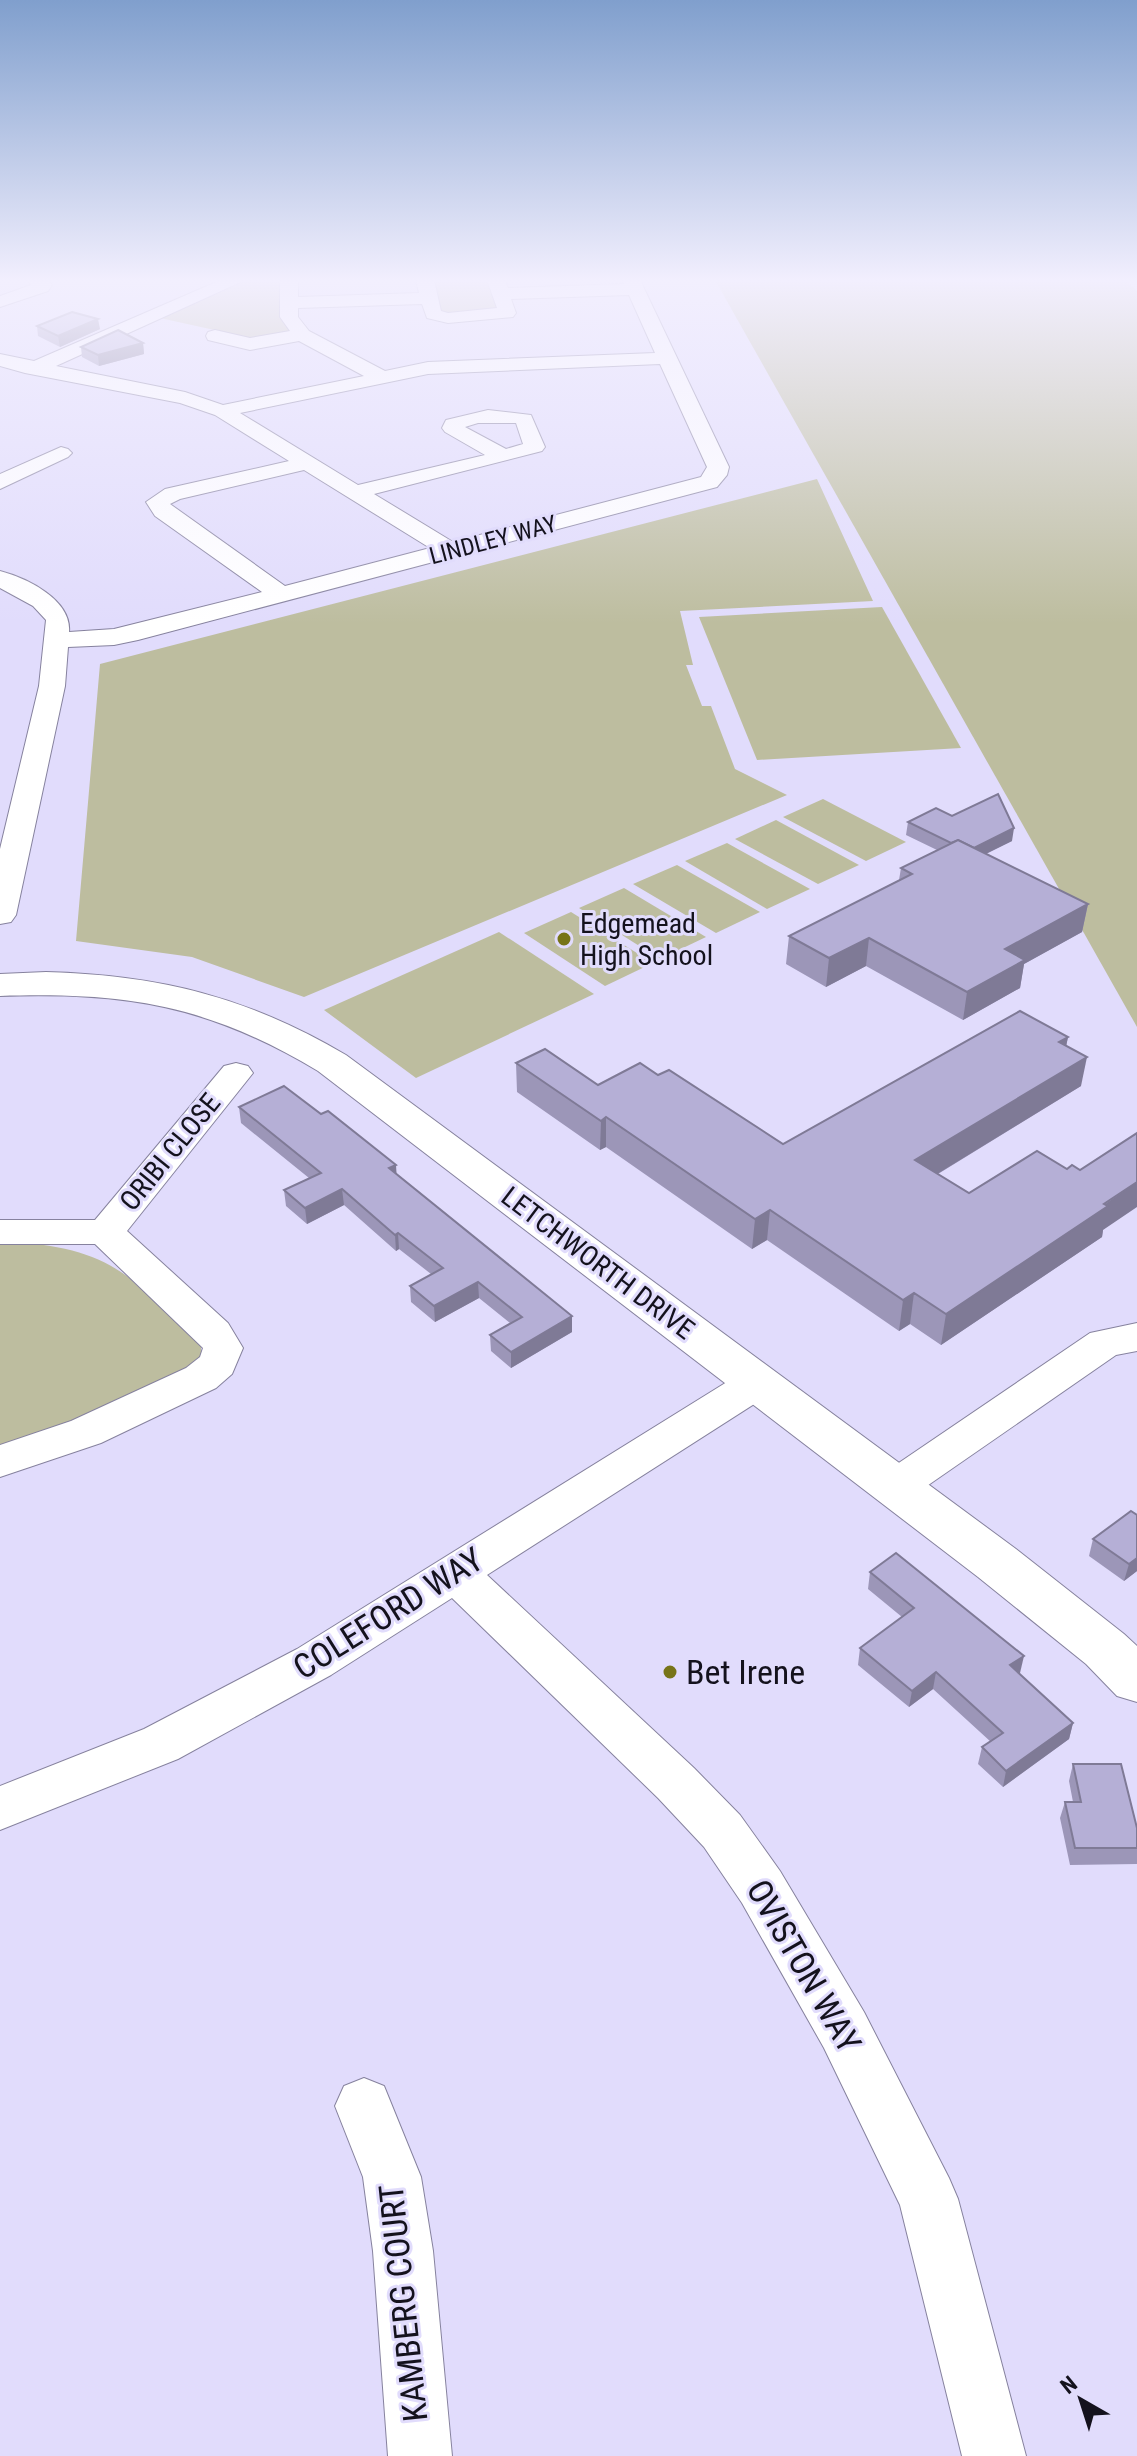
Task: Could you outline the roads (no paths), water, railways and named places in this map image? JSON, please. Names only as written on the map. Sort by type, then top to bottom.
[{"type":"street","points":[[169,395],[222,411],[451,551]]},
{"type":"street","points":[[222,411],[296,395]]},
{"type":"street","name":"LINDLEY WAY","points":[[58,640],[114,637],[696,487],[713,479],[718,467],[684,395]]},
{"type":"street","points":[[0,482],[61,453]]},
{"type":"street","points":[[355,492],[504,457]]},
{"type":"street","points":[[282,595],[163,511],[157,502],[173,494],[307,463]]},
{"type":"street","points":[[0,578],[54,611],[58,620],[52,686],[23,765],[0,915]]},
{"type":"street","name":"LETCHWORTH DRIVE","points":[[0,985],[78,983],[139,989],[206,1003],[291,1036],[344,1072],[896,1486],[1105,1649],[1137,1680]]},
{"type":"street","name":"ORIBI CLOSE","points":[[105,1232],[236,1073]]},
{"type":"street","points":[[0,1232],[105,1232],[214,1333],[220,1340],[222,1356],[211,1372],[144,1405],[86,1432],[0,1461]]},
{"type":"street","points":[[896,1486],[1104,1343],[1137,1337]]},
{"type":"street","name":"COLEFORD WAY","points":[[0,1808],[161,1744],[314,1662],[758,1382]]},
{"type":"street","name":"OVISTON WAY","points":[[455,1573],[676,1783],[722,1831],[761,1887],[844,2030],[928,2199],[994,2456]]},
{"type":"street","name":"KAMBERG COURT","points":[[364,2106],[392,2177],[403,2251],[420,2456]]},
{"type":"place","name":"Edgemead High School","points":[[564,939]]},
{"type":"place","name":"Bet Irene","points":[[670,1672]]}]
